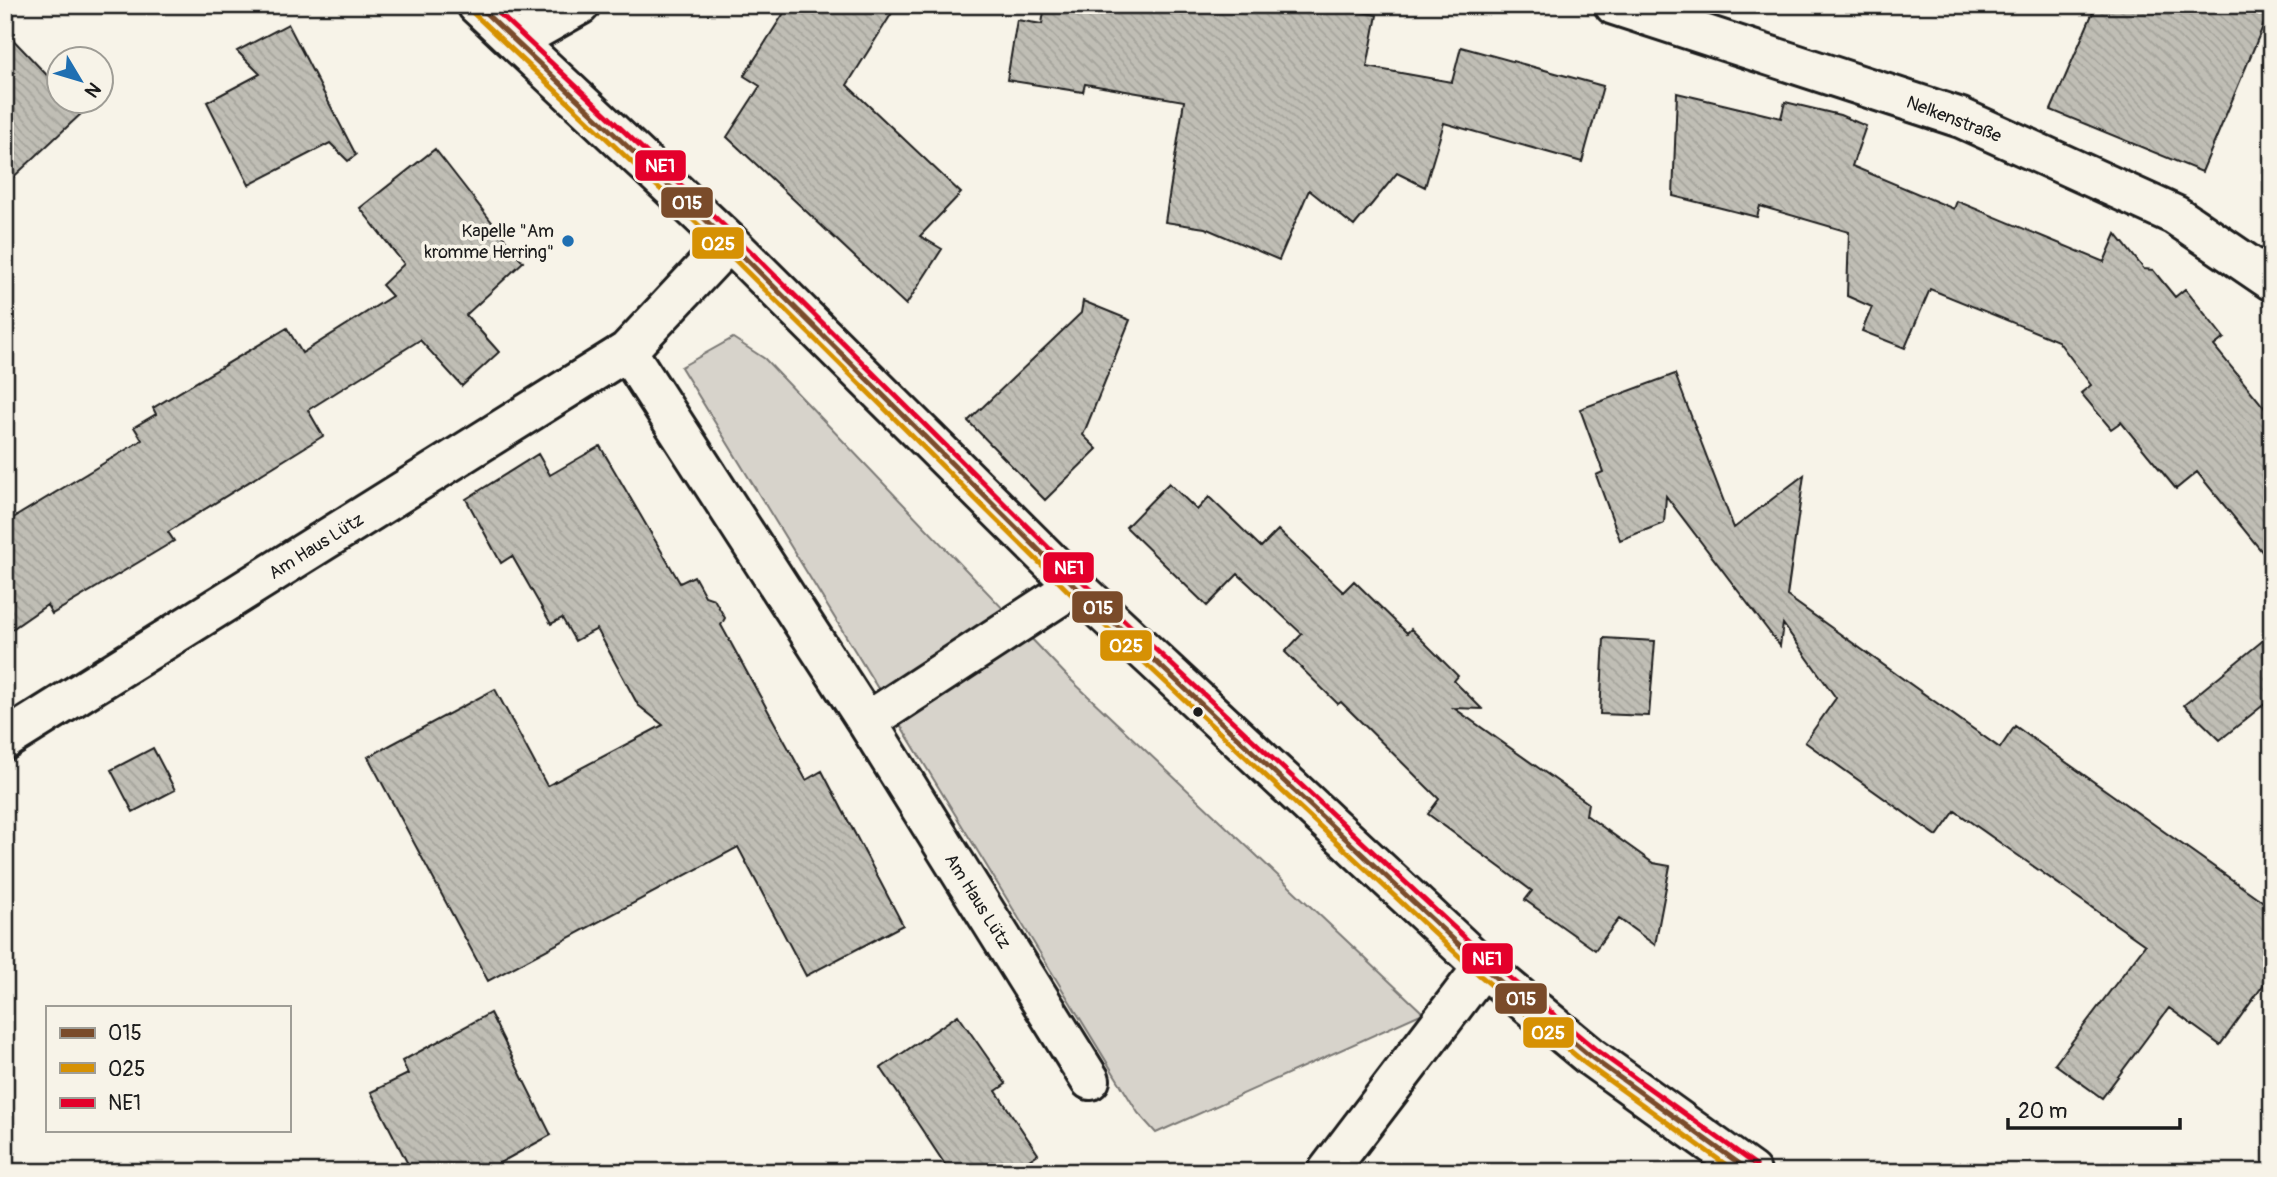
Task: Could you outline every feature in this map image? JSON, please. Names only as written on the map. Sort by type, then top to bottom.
[{"type":"street","points":[[477,5],[729,242],[1075,586],[1483,967],[1591,1057],[1751,1172]]},
{"type":"street","points":[[516,41],[580,5]]},
{"type":"street","name":"Nelkenstraße","points":[[1614,5],[1961,118],[2175,215],[2272,281]]},
{"type":"street","name":"Am Haus Lütz","points":[[5,740],[627,351],[729,242]]},
{"type":"street","name":"Am Haus Lütz","points":[[627,351],[867,722],[1090,1080]]},
{"type":"street","points":[[867,722],[1075,586]]},
{"type":"street","points":[[1327,1172],[1483,967]]},
{"type":"shaded area","points":[[733,338],[765,359],[1069,678],[1423,1013],[1156,1133],[1138,1113],[681,367]]},
{"type":"building","points":[[789,5],[897,5],[847,85],[961,193],[920,236],[942,249],[906,305],[727,137],[760,86],[744,76]]},
{"type":"building","points":[[1045,5],[1325,5],[1377,15],[1367,67],[1452,82],[1461,47],[1603,86],[1582,162],[1444,123],[1425,187],[1397,173],[1354,226],[1309,190],[1279,260],[1205,228],[1165,222],[1184,101],[1085,84],[1083,92],[1007,80],[1017,20],[1042,24]]},
{"type":"building","points":[[2096,5],[2272,5],[2202,172],[2051,110]]},
{"type":"building","points":[[288,24],[356,155],[348,161],[330,143],[249,185],[207,102],[260,74],[237,51]]},
{"type":"building","points":[[5,31],[46,74],[46,116],[79,116],[5,185]]},
{"type":"building","points":[[1677,93],[1781,118],[1785,102],[1840,115],[1866,126],[1852,166],[1954,209],[1957,201],[2104,262],[2116,234],[2144,269],[2153,270],[2175,297],[2185,289],[2224,338],[2214,346],[2272,417],[2272,564],[2197,472],[2176,489],[2121,422],[2111,429],[2081,393],[2091,385],[2058,341],[1930,289],[1905,348],[1862,331],[1872,307],[1847,296],[1849,232],[1760,206],[1757,217],[1673,196]]},
{"type":"building","points":[[435,149],[523,262],[466,315],[499,352],[462,386],[420,340],[308,410],[323,436],[168,532],[174,541],[52,614],[47,605],[5,634],[5,523],[142,440],[134,427],[156,414],[153,408],[287,328],[302,353],[392,296],[382,285],[404,264],[360,208]]},
{"type":"building","points":[[1083,301],[1130,320],[1083,435],[1097,449],[1045,500],[968,421],[1081,313]]},
{"type":"building","points":[[1675,374],[1734,528],[1804,475],[1787,596],[2000,748],[2015,726],[2272,908],[2272,973],[2220,1045],[2169,1008],[2102,1098],[2055,1064],[2145,945],[1955,811],[1937,836],[1805,742],[1836,698],[1783,624],[1780,646],[1666,496],[1664,523],[1620,540],[1596,475],[1603,472],[1580,409]]},
{"type":"building","points":[[600,446],[680,583],[694,576],[705,596],[714,599],[725,618],[721,625],[806,780],[822,771],[903,925],[806,976],[738,847],[488,981],[368,757],[495,689],[547,786],[663,725],[638,705],[597,629],[575,641],[562,618],[551,624],[512,556],[501,563],[466,499],[538,454],[550,475]]},
{"type":"building","points":[[1169,483],[1197,510],[1209,497],[1261,547],[1278,530],[1343,592],[1354,581],[1407,633],[1411,629],[1458,676],[1454,681],[1482,709],[1454,708],[1588,803],[1586,815],[1653,863],[1670,866],[1655,945],[1619,919],[1595,950],[1525,900],[1532,891],[1428,814],[1439,799],[1341,702],[1338,704],[1285,652],[1302,634],[1238,574],[1207,606],[1126,527]]},
{"type":"building","points":[[2272,633],[2272,698],[2220,740],[2184,705]]},
{"type":"building","points":[[1604,638],[1655,641],[1649,716],[1600,714]]},
{"type":"building","points":[[153,748],[175,790],[133,812],[111,770]]},
{"type":"building","points":[[490,1013],[551,1135],[483,1172],[412,1172],[371,1092],[408,1074],[402,1061]]},
{"type":"building","points":[[958,1015],[1006,1084],[996,1091],[1038,1154],[1011,1172],[950,1172],[881,1068]]},
{"type":"transit line","name":"015","points":[[477,5],[729,242],[1075,586],[1483,967],[1591,1057],[1751,1172]]},
{"type":"transit line","name":"NE1","points":[[490,5],[735,236],[1081,580],[1489,960],[1596,1050],[1756,1165]]},
{"type":"transit line","name":"025","points":[[471,11],[723,248],[1069,592],[1477,973],[1586,1064],[1736,1172]]},
{"type":"place","name":"Kapelle \"Am kromme Herring\"","points":[[568,241]]}]
